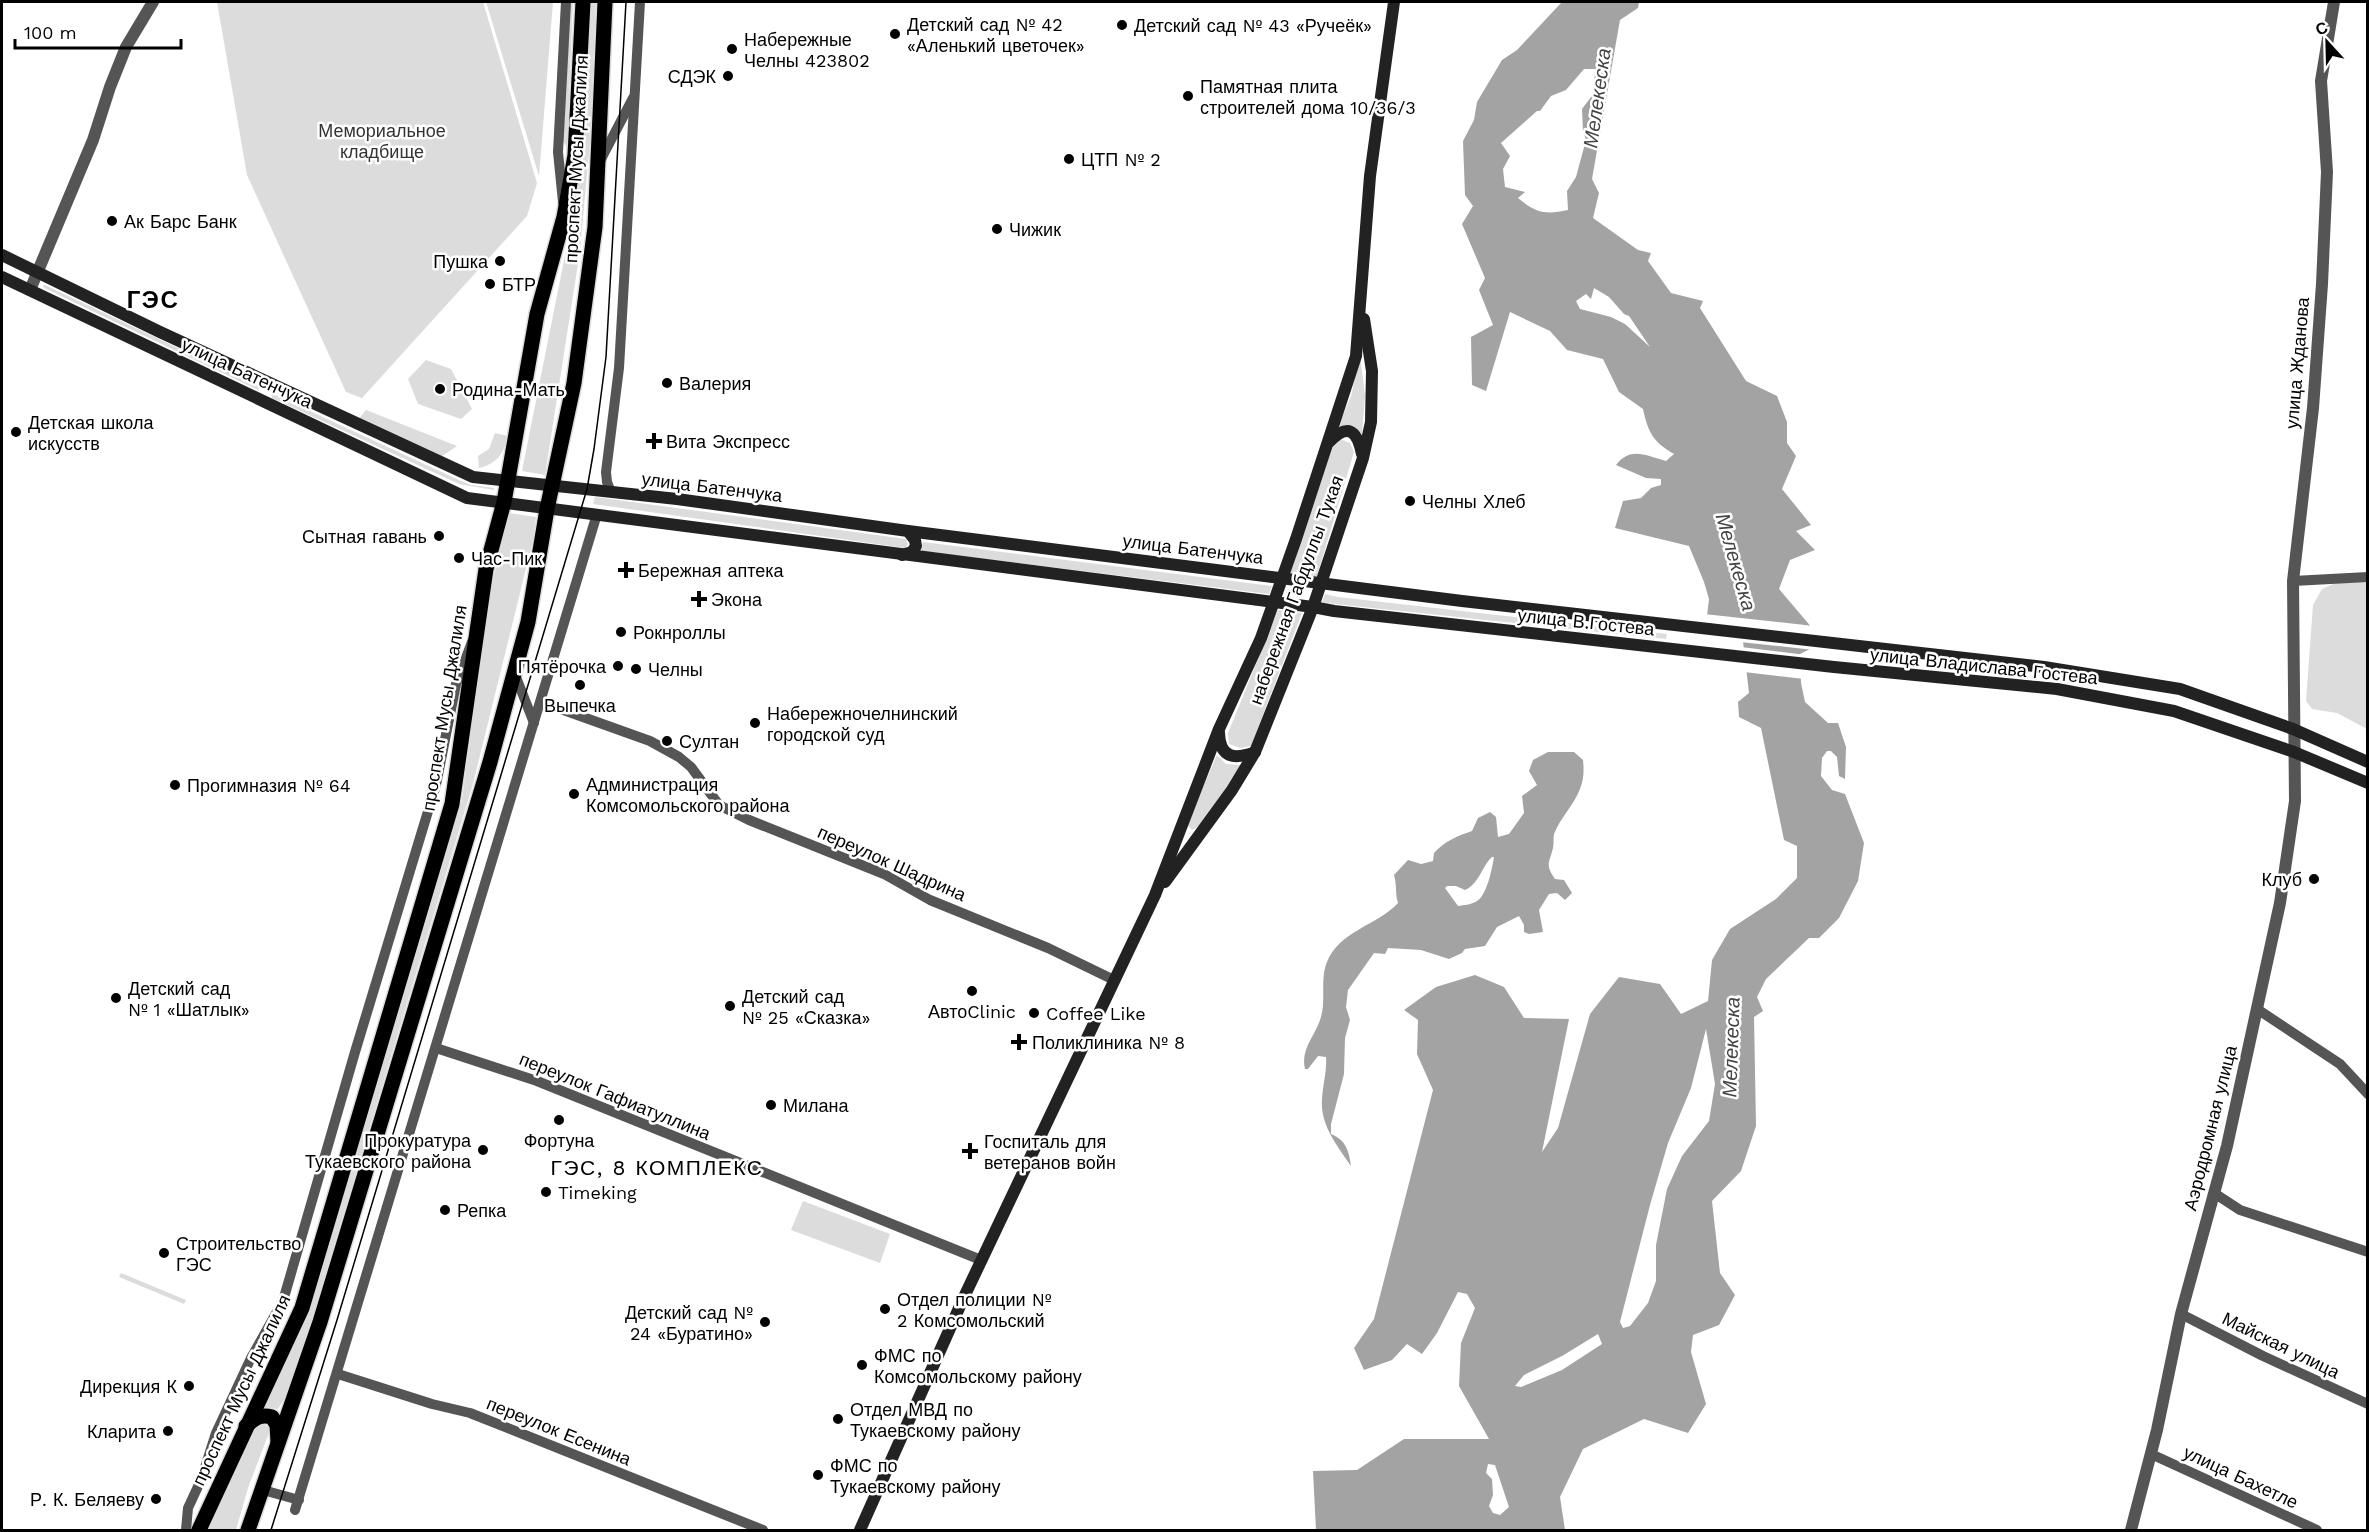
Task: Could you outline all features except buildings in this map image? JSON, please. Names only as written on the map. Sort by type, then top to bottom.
[{"type":"main road","name":"проспект Мусы Джалиля","points":[[199,1530],[302,1308],[452,804],[486,569],[509,481],[537,314],[564,217],[575,155],[584,2]]},
{"type":"main road","name":"проспект Мусы Джалиля","points":[[248,1530],[320,1322],[490,762],[528,622],[574,383],[595,227],[605,2]]},
{"type":"main road","name":"набережная Габдуллы Тукая","points":[[860,1530],[981,1260],[1155,895],[1220,729],[1261,638],[1274,603],[1356,356],[1370,176],[1394,2]]},
{"type":"main road","name":"улица Батенчука","points":[[2,257],[38,271],[277,387],[472,477],[611,492],[1462,601]]},
{"type":"main road","name":"улица Батенчука","points":[[2,277],[467,498],[1334,611]]},
{"type":"main road","name":"набережная Габдуллы Тукая","points":[[1155,895],[1232,790],[1255,752],[1313,607],[1362,458],[1371,422],[1372,371],[1361,300]]},
{"type":"main road","points":[[269,404],[263,398],[264,394],[277,387]]},
{"type":"main road","points":[[1328,443],[1339,432],[1346,430],[1354,433],[1359,441],[1362,458]]},
{"type":"main road","points":[[903,555],[912,552],[916,546],[915,540],[908,531]]},
{"type":"main road","name":"улица В.Гостева","points":[[1462,601],[1837,644]]},
{"type":"main road","name":"улица В.Гостева","points":[[1334,611],[1834,667]]},
{"type":"main road","name":"улица Владислава Гостева","points":[[1837,644],[2044,667],[2180,689],[2293,729],[2367,762]]},
{"type":"main road","name":"улица Владислава Гостева","points":[[1834,667],[2057,689],[2174,711],[2294,752],[2367,783]]},
{"type":"main road","points":[[1220,729],[1220,745],[1226,754],[1235,757],[1255,752]]},
{"type":"main road","points":[[245,1427],[256,1417],[264,1415],[272,1417],[277,1425],[278,1445]]},
{"type":"street","points":[[30,290],[93,140],[126,47],[153,2]]},
{"type":"street","points":[[564,217],[558,152],[566,2]]},
{"type":"street","points":[[611,492],[606,472],[619,368],[640,2]]},
{"type":"street","name":"улица Жданова","points":[[2293,729],[2293,581],[2313,408],[2327,172],[2321,81],[2334,2]]},
{"type":"street","points":[[597,167],[636,91]]},
{"type":"street","points":[[263,1490],[297,1505],[597,514]]},
{"type":"street","points":[[2293,581],[2367,577]]},
{"type":"street","points":[[186,1530],[188,1508],[201,1480],[216,1433],[251,1358],[283,1301],[436,785],[456,684],[475,634]]},
{"type":"street","points":[[514,672],[534,723]]},
{"type":"street","name":"переулок Шадрина","points":[[540,702],[650,741],[679,757],[691,767],[719,805],[748,820],[884,874],[930,900],[1048,948],[1114,980]]},
{"type":"street","name":"Аэродромная улица","points":[[2131,1530],[2151,1454],[2181,1314],[2227,1146],[2280,903],[2295,801],[2293,729]]},
{"type":"street","points":[[2257,1009],[2340,1064],[2367,1094]]},
{"type":"street","name":"переулок Гафиатуллина","points":[[436,1048],[537,1081],[981,1260]]},
{"type":"street","points":[[2214,1193],[2240,1210],[2367,1252]]},
{"type":"street","name":"Майская улица","points":[[2181,1314],[2263,1356],[2367,1404]]},
{"type":"street","name":"переулок Есенина","points":[[338,1374],[432,1404],[470,1413],[763,1530]]},
{"type":"street","name":"улица Бахетле","points":[[2151,1454],[2318,1530]]},
{"type":"green space","name":"Мемориальное кладбище","points":[[217,2],[483,2],[537,183],[527,216],[362,398],[346,392],[247,175]]},
{"type":"green space","points":[[486,2],[553,2],[539,176]]},
{"type":"green space","points":[[570,2],[573,2],[567,148],[563,141]]},
{"type":"green space","points":[[591,2],[596,2],[590,142],[580,251],[545,475],[522,471],[579,185]]},
{"type":"green space","points":[[43,285],[260,387],[258,390],[44,288]]},
{"type":"green space","points":[[1360,355],[1365,395],[1362,435],[1360,432],[1338,427],[1351,396]]},
{"type":"green space","points":[[426,360],[451,369],[472,409],[461,419],[418,404],[408,379]]},
{"type":"green space","points":[[271,393],[461,481],[471,485],[494,488],[494,490],[459,484],[272,398]]},
{"type":"green space","points":[[366,410],[457,446],[439,458],[358,420]]},
{"type":"green space","points":[[495,433],[508,436],[504,448],[495,461],[479,468],[478,456],[489,449]]},
{"type":"green space","points":[[1340,439],[1350,443],[1354,452],[1316,579],[1290,574],[1333,445]]},
{"type":"green space","points":[[595,497],[906,539],[908,544],[905,548],[593,504]]},
{"type":"green space","points":[[509,513],[536,517],[533,540],[473,784],[289,1391],[278,1409],[265,1407],[311,1307],[462,800],[484,633],[494,575]]},
{"type":"green space","points":[[923,542],[1272,586],[1269,594],[921,551]]},
{"type":"green space","points":[[2344,579],[2367,581],[2367,729],[2337,713],[2312,709],[2306,701],[2313,605],[2322,589]]},
{"type":"green space","points":[[1325,594],[1667,634],[1666,639],[1335,604],[1322,602]]},
{"type":"green space","points":[[1278,610],[1302,613],[1251,746],[1240,748],[1229,744],[1228,733]]},
{"type":"green space","points":[[1217,755],[1226,764],[1241,765],[1213,811],[1192,830],[1187,824]]},
{"type":"green space","points":[[803,1201],[890,1234],[880,1263],[791,1230]]},
{"type":"green space","points":[[121,1273],[186,1300],[184,1304],[119,1277]]},
{"type":"green space","points":[[262,1424],[270,1430],[248,1488],[236,1530],[208,1530],[254,1426]]},
{"type":"water","name":"Мелекеска","points":[[1562,2],[1639,2],[1638,8],[1620,20],[1592,179],[1599,193],[1593,218],[1638,250],[1651,253],[1648,261],[1671,293],[1703,301],[1700,308],[1746,381],[1777,396],[1787,422],[1787,443],[1796,456],[1782,489],[1811,525],[1796,531],[1815,550],[1790,560],[1779,589],[1824,642],[1800,654],[1801,683],[1805,702],[1828,723],[1838,723],[1846,747],[1845,779],[1839,776],[1837,757],[1831,751],[1827,751],[1822,758],[1821,776],[1832,790],[1845,794],[1864,843],[1858,881],[1839,918],[1819,938],[1809,938],[1766,979],[1757,997],[1763,1011],[1754,1017],[1756,1126],[1741,1171],[1712,1201],[1720,1273],[1735,1295],[1719,1325],[1693,1335],[1691,1352],[1706,1404],[1688,1433],[1644,1419],[1583,1449],[1560,1497],[1565,1530],[1316,1530],[1313,1471],[1357,1470],[1404,1439],[1489,1439],[1459,1386],[1461,1343],[1475,1308],[1467,1294],[1458,1292],[1437,1333],[1422,1354],[1407,1344],[1392,1360],[1364,1370],[1354,1348],[1374,1319],[1433,1090],[1417,1054],[1418,1020],[1404,1010],[1436,987],[1475,975],[1504,987],[1524,1018],[1569,1019],[1542,1152],[1558,1128],[1590,1014],[1619,977],[1660,984],[1681,1014],[1708,1001],[1712,960],[1730,929],[1776,899],[1797,878],[1797,846],[1784,840],[1761,728],[1739,717],[1738,702],[1749,693],[1742,633],[1705,633],[1709,599],[1689,546],[1615,528],[1623,501],[1641,498],[1651,488],[1661,485],[1661,479],[1646,478],[1616,465],[1633,454],[1666,461],[1674,454],[1652,436],[1643,409],[1619,392],[1603,359],[1567,350],[1550,331],[1510,312],[1486,391],[1472,385],[1471,337],[1493,325],[1479,290],[1485,278],[1462,224],[1473,206],[1465,195],[1463,141],[1474,120],[1477,102],[1502,60],[1517,50]],"holes":[[[1584,69],[1595,69],[1594,93],[1582,109],[1583,131],[1586,140],[1576,177],[1567,191],[1568,210],[1541,212],[1518,198],[1525,192],[1505,187],[1503,169],[1510,156],[1501,143],[1537,111],[1540,111],[1551,96],[1566,90]],[[1594,288],[1609,297],[1624,314],[1629,316],[1650,347],[1625,324],[1611,317],[1580,309],[1576,301],[1586,294],[1591,299]],[[1706,1029],[1715,1084],[1709,1121],[1682,1156],[1667,1189],[1656,1245],[1656,1281],[1648,1303],[1630,1326],[1623,1328],[1620,1322],[1650,1205],[1668,1143],[1691,1088]],[[1598,1334],[1602,1344],[1562,1370],[1521,1387],[1515,1386],[1524,1375],[1562,1356]],[[1488,1464],[1495,1465],[1509,1507],[1500,1515],[1493,1513],[1489,1506],[1493,1495],[1492,1479],[1486,1473]]]},
{"type":"water","points":[[1548,752],[1574,752],[1583,760],[1581,785],[1554,834],[1549,864],[1555,879],[1564,880],[1572,893],[1565,900],[1557,893],[1549,894],[1539,910],[1543,932],[1529,934],[1524,932],[1524,925],[1519,916],[1497,927],[1485,946],[1465,949],[1462,953],[1449,959],[1421,950],[1388,948],[1385,954],[1374,953],[1348,990],[1346,1007],[1350,1020],[1345,1038],[1344,1074],[1331,1124],[1331,1134],[1340,1139],[1346,1147],[1351,1166],[1330,1134],[1324,1117],[1322,1099],[1326,1057],[1318,1056],[1308,1069],[1305,1069],[1304,1062],[1321,1017],[1327,962],[1340,943],[1390,911],[1398,903],[1394,875],[1408,860],[1421,864],[1433,861],[1434,853],[1442,845],[1472,831],[1478,818],[1490,812],[1496,817],[1498,837],[1509,834],[1524,813],[1522,796],[1537,785],[1529,771],[1533,760]],"holes":[[[1494,857],[1481,898],[1458,906],[1445,888],[1456,886],[1465,890],[1470,887]]]},
{"type":"pier","points":[[1704,614],[1814,626],[1826,640],[1825,644],[1814,650],[1740,642],[1739,636],[1704,636],[1702,633]]},
{"type":"pier","points":[[1741,647],[1806,655],[1803,656],[1804,679],[1744,672]]},
{"type":"tram line","points":[[271,1530],[337,1320],[587,489],[606,357],[626,2]]},
{"type":"place","name":"Детский сад № 43 «Ручеёк»","points":[[1122,25]]},
{"type":"place","name":"Детский сад № 42 «Аленький цветочек»","points":[[895,34]]},
{"type":"place","name":"Набережные Челны 423802","points":[[732,49]]},
{"type":"place","name":"СДЭК","points":[[728,76]]},
{"type":"place","name":"Памятная плита строителей дома 10/36/3","points":[[1188,96]]},
{"type":"place","name":"ЦТП № 2","points":[[1069,159]]},
{"type":"place","name":"Ак Барс Банк","points":[[112,221]]},
{"type":"place","name":"Чижик","points":[[997,229]]},
{"type":"place","name":"Пушка","points":[[500,261]]},
{"type":"place","name":"БТР","points":[[490,284]]},
{"type":"place","name":"Валерия","points":[[667,383]]},
{"type":"place","name":"Родина-Мать","points":[[440,389]]},
{"type":"place","name":"Детская школа искусств","points":[[16,432]]},
{"type":"place","name":"Вита Экспресс","points":[[654,441]]},
{"type":"place","name":"Челны Хлеб","points":[[1410,501]]},
{"type":"place","name":"Сытная гавань","points":[[439,536]]},
{"type":"place","name":"Час-Пик","points":[[459,558]]},
{"type":"place","name":"Бережная аптека","points":[[626,570]]},
{"type":"place","name":"Экона","points":[[699,599]]},
{"type":"place","name":"Рокнроллы","points":[[621,632]]},
{"type":"place","name":"Пятёрочка","points":[[618,666]]},
{"type":"place","name":"Челны","points":[[636,669]]},
{"type":"place","name":"Выпечка","points":[[580,685]]},
{"type":"place","name":"Набережночелнинский городской суд","points":[[755,723]]},
{"type":"place","name":"Султан","points":[[667,741]]},
{"type":"place","name":"Прогимназия № 64","points":[[175,785]]},
{"type":"place","name":"Администрация Комсомольского района","points":[[574,794]]},
{"type":"place","name":"Клуб","points":[[2314,879]]},
{"type":"place","name":"АвтоClinic","points":[[972,991]]},
{"type":"place","name":"Детский сад № 1 «Шатлык»","points":[[116,998]]},
{"type":"place","name":"Детский сад № 25 «Сказка»","points":[[730,1006]]},
{"type":"place","name":"Coffee Like","points":[[1034,1013]]},
{"type":"place","name":"Поликлиника № 8","points":[[1019,1042]]},
{"type":"place","name":"Милана","points":[[771,1105]]},
{"type":"place","name":"Фортуна","points":[[559,1120]]},
{"type":"place","name":"Прокуратура Тукаевского района","points":[[483,1150]]},
{"type":"place","name":"Госпиталь для ветеранов войн","points":[[970,1151]]},
{"type":"place","name":"Timeking","points":[[546,1192]]},
{"type":"place","name":"Репка","points":[[445,1210]]},
{"type":"place","name":"Строительство ГЭС","points":[[164,1253]]},
{"type":"place","name":"Отдел полиции № 2 Комсомольский","points":[[885,1309]]},
{"type":"place","name":"Детский сад № 24 «Буратино»","points":[[765,1322]]},
{"type":"place","name":"ФМС по Комсомольскому району","points":[[862,1365]]},
{"type":"place","name":"Дирекция К","points":[[189,1386]]},
{"type":"place","name":"Отдел МВД по Тукаевскому району","points":[[838,1419]]},
{"type":"place","name":"Кларита","points":[[168,1431]]},
{"type":"place","name":"ФМС по Тукаевскому району","points":[[818,1475]]},
{"type":"place","name":"Р. К. Беляеву","points":[[156,1499]]},
{"type":"district","name":"ГЭС","points":[[153,300]]},
{"type":"district","name":"ГЭС, 8 КОМПЛЕКС","points":[[657,1167]]}]
